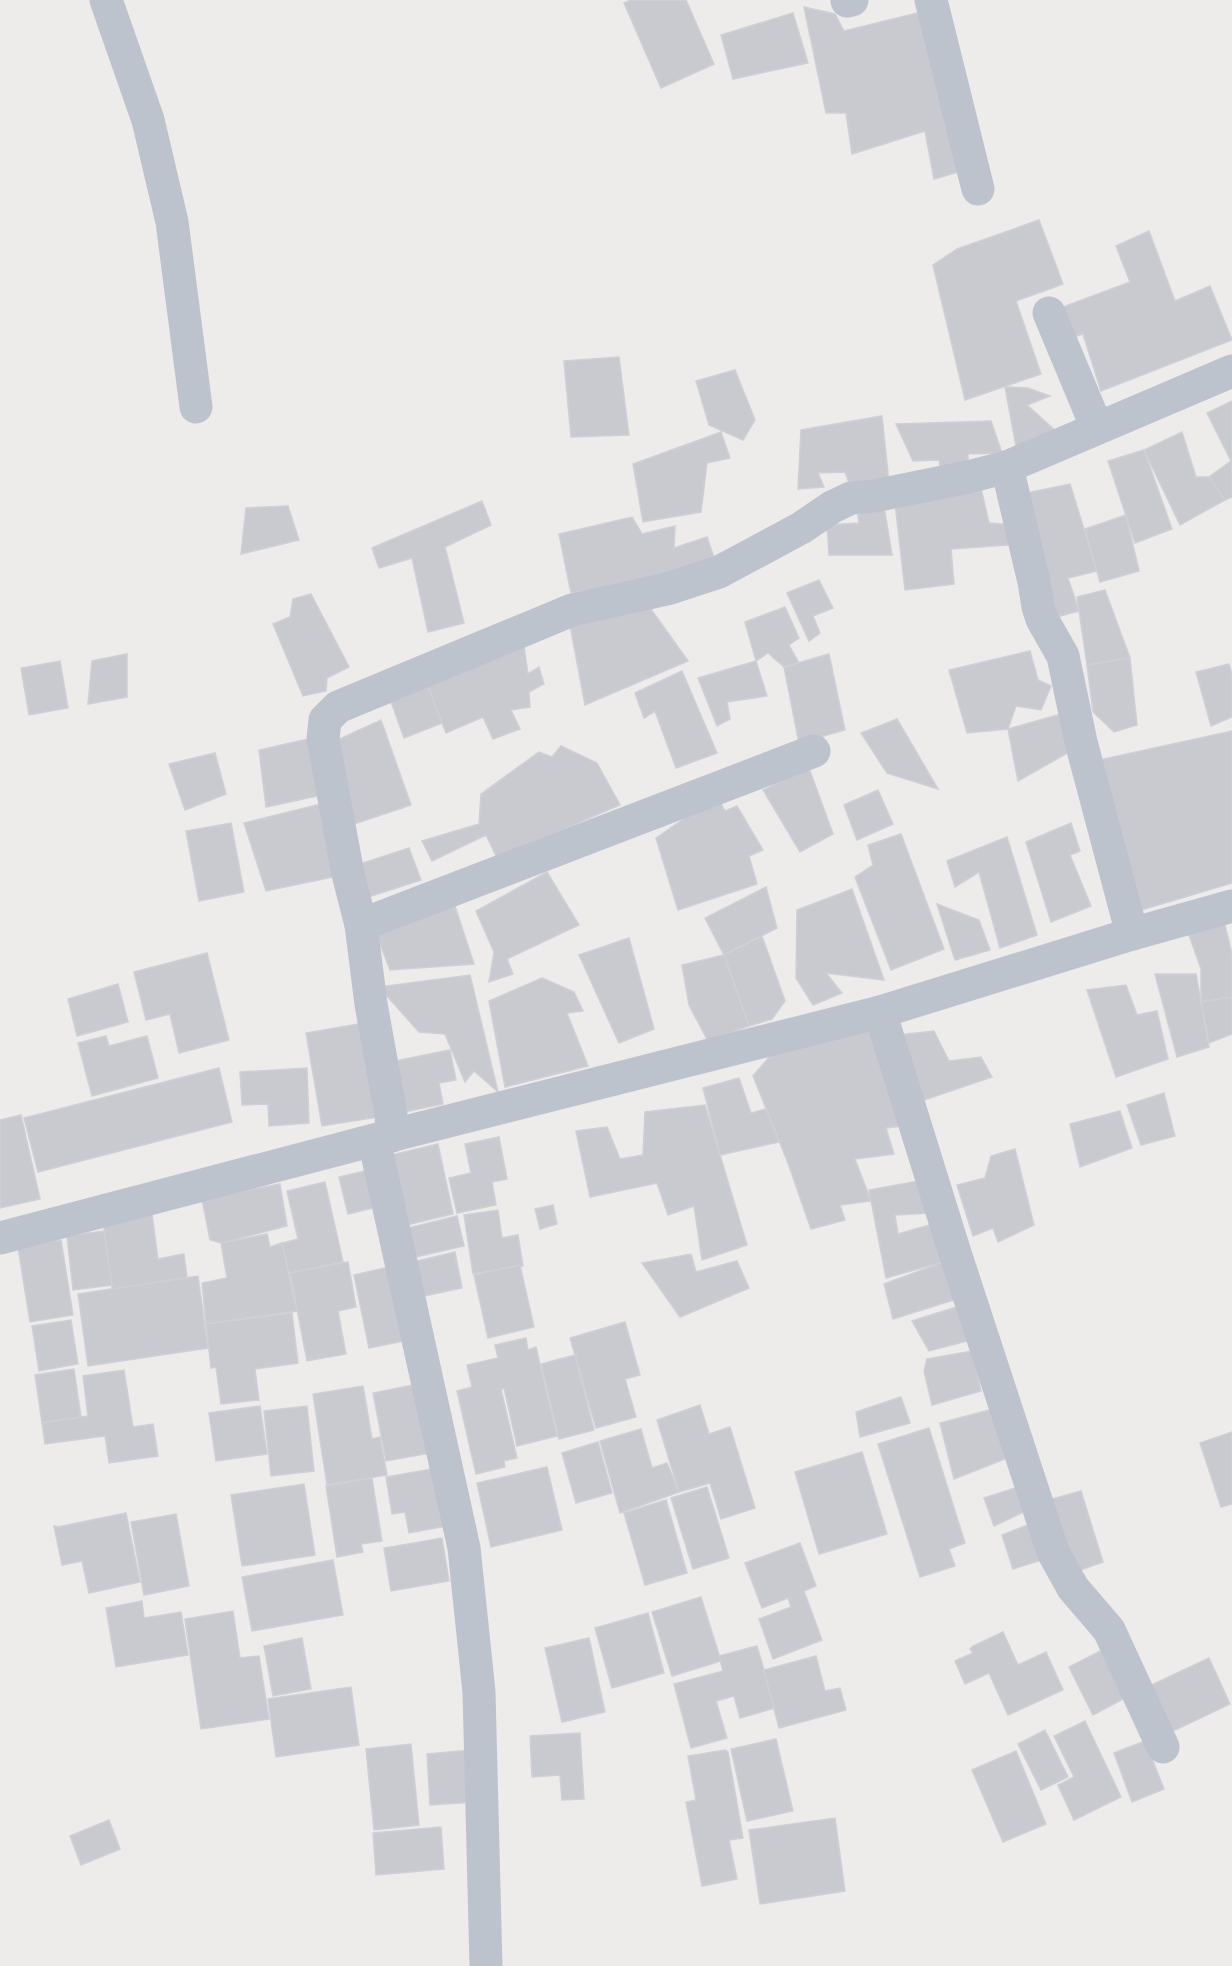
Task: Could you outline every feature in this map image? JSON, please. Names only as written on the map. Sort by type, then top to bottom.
[{"type":"street","points":[[106,0],[148,120],[172,222],[196,407]]},
{"type":"street","points":[[932,0],[978,189]]},
{"type":"street","points":[[1049,314],[1097,428]]},
{"type":"street","points":[[486,1966],[479,1692],[464,1548],[383,1138],[391,1114],[371,1004],[360,925],[348,874],[323,739],[325,720],[338,707],[572,610],[667,589],[719,572],[851,498],[874,496],[968,477],[1007,466],[1232,371]]},
{"type":"street","points":[[1007,466],[1038,607],[1042,620],[1063,656],[1081,742],[1132,934]]},
{"type":"street","points":[[360,925],[814,751]]},
{"type":"street","points":[[0,1238],[880,1012],[1132,934],[1232,906]]},
{"type":"street","points":[[880,1012],[954,1251],[1053,1552],[1073,1588],[1108,1630],[1163,1747]]},
{"type":"building","points":[[631,0],[686,0],[714,64],[661,88],[624,3]]},
{"type":"building","points":[[804,7],[835,14],[844,31],[934,9],[962,171],[934,179],[925,131],[852,154],[846,113],[826,113]]},
{"type":"building","points":[[793,13],[808,63],[733,79],[721,35]]},
{"type":"building","points":[[1039,220],[1063,284],[1016,301],[1041,374],[965,400],[933,265],[957,249]]},
{"type":"building","points":[[1149,231],[1175,301],[1210,286],[1232,340],[1101,391],[1083,334],[1070,338],[1063,307],[1130,282],[1116,246]]},
{"type":"building","points":[[619,357],[629,435],[571,437],[564,361]]},
{"type":"building","points":[[735,370],[755,420],[743,440],[709,425],[696,381]]},
{"type":"building","points":[[1005,387],[1028,388],[1050,396],[1027,405],[1057,432],[1017,452]]},
{"type":"building","points":[[1232,401],[1232,497],[1225,500],[1209,477],[1231,461],[1207,413]]},
{"type":"building","points":[[882,416],[889,483],[851,488],[845,472],[818,473],[824,487],[798,489],[801,430]]},
{"type":"building","points":[[991,421],[1002,453],[968,454],[968,477],[941,472],[939,460],[913,461],[896,424]]},
{"type":"building","points":[[721,432],[730,458],[707,463],[701,512],[643,522],[633,464]]},
{"type":"building","points":[[1182,432],[1196,477],[1209,477],[1225,500],[1180,525],[1144,450]]},
{"type":"building","points":[[1144,450],[1172,529],[1135,543],[1108,461]]},
{"type":"building","points":[[980,484],[989,523],[1013,525],[1020,544],[951,549],[954,584],[905,590],[895,503]]},
{"type":"building","points":[[1070,484],[1097,571],[1068,578],[1079,611],[1049,619],[1026,493]]},
{"type":"building","points":[[482,501],[491,525],[445,547],[464,623],[428,632],[412,558],[379,568],[372,548]]},
{"type":"building","points":[[288,506],[299,540],[241,554],[246,508]]},
{"type":"building","points":[[884,506],[892,555],[829,555],[827,525],[859,523],[857,508]]},
{"type":"building","points":[[1126,515],[1139,571],[1100,582],[1085,529]]},
{"type":"building","points":[[632,517],[642,534],[675,526],[674,548],[707,537],[719,572],[571,593],[559,534]]},
{"type":"building","points":[[819,580],[833,608],[813,616],[820,633],[809,641],[787,593]]},
{"type":"building","points":[[1105,590],[1130,658],[1087,665],[1077,597]]},
{"type":"building","points":[[311,594],[349,667],[327,678],[326,691],[303,696],[273,624],[290,617],[293,599]]},
{"type":"building","points":[[648,605],[688,661],[585,705],[569,620]]},
{"type":"building","points":[[785,607],[799,638],[789,645],[799,663],[784,667],[768,653],[756,661],[745,622]]},
{"type":"building","points":[[523,639],[528,674],[539,667],[544,684],[529,692],[530,707],[511,710],[520,729],[493,739],[483,717],[446,733],[426,682]]},
{"type":"building","points":[[1030,651],[1038,680],[1051,686],[1041,710],[1016,706],[1008,729],[967,733],[949,670]]},
{"type":"building","points":[[127,654],[127,697],[88,704],[92,661]]},
{"type":"building","points":[[829,654],[845,730],[799,743],[784,667]]},
{"type":"building","points":[[1130,658],[1137,725],[1114,732],[1093,712],[1087,665]]},
{"type":"building","points":[[60,661],[68,708],[29,715],[21,668]]},
{"type":"building","points":[[756,661],[767,696],[727,702],[730,719],[717,726],[698,678]]},
{"type":"building","points":[[1229,664],[1232,674],[1232,717],[1211,726],[1196,672]]},
{"type":"building","points":[[682,671],[717,753],[676,768],[655,711],[644,718],[635,693]]},
{"type":"building","points":[[426,682],[442,723],[404,738],[390,699]]},
{"type":"building","points":[[1061,714],[1071,751],[1018,781],[1008,729]]},
{"type":"building","points":[[897,719],[938,789],[887,773],[861,733]]},
{"type":"building","points":[[381,720],[411,805],[348,826],[333,742]]},
{"type":"building","points":[[1232,731],[1232,883],[1138,911],[1090,762]]},
{"type":"building","points":[[313,738],[322,795],[266,807],[259,750]]},
{"type":"building","points":[[561,746],[597,763],[620,805],[497,858],[486,835],[432,861],[422,841],[479,824],[481,794],[539,752],[552,757]]},
{"type":"building","points":[[215,753],[226,794],[185,810],[169,764]]},
{"type":"building","points":[[809,768],[833,834],[800,852],[763,790]]},
{"type":"building","points":[[878,790],[893,824],[857,840],[844,805]]},
{"type":"building","points":[[717,796],[725,811],[737,806],[763,850],[749,856],[757,884],[678,910],[656,838]]},
{"type":"building","points":[[325,803],[348,874],[266,891],[244,823]]},
{"type":"building","points":[[231,823],[244,892],[199,901],[186,831]]},
{"type":"building","points":[[1071,823],[1080,851],[1070,855],[1091,906],[1051,922],[1026,842]]},
{"type":"building","points":[[901,834],[944,949],[891,970],[855,877],[873,865],[868,845]]},
{"type":"building","points":[[1007,837],[1037,935],[1000,948],[979,872],[955,887],[947,861]]},
{"type":"building","points":[[409,848],[421,880],[365,898],[357,865]]},
{"type":"building","points":[[547,872],[579,925],[507,959],[513,974],[489,982],[494,952],[476,911]]},
{"type":"building","points":[[766,887],[777,928],[724,955],[705,918]]},
{"type":"building","points":[[852,889],[884,980],[826,973],[842,993],[813,1005],[796,978],[797,910]]},
{"type":"building","points":[[454,903],[474,964],[390,970],[375,931]]},
{"type":"building","points":[[937,904],[979,920],[990,950],[955,960]]},
{"type":"building","points":[[1224,921],[1232,954],[1232,997],[1201,1002],[1201,969],[1189,935]]},
{"type":"building","points":[[762,936],[785,1001],[772,1019],[749,1026],[724,955]]},
{"type":"building","points":[[629,938],[654,1029],[619,1043],[579,955]]},
{"type":"building","points":[[207,953],[229,1040],[179,1053],[170,1014],[146,1020],[134,972]]},
{"type":"building","points":[[724,955],[749,1026],[708,1041],[689,1005],[682,965]]},
{"type":"building","points":[[1155,974],[1196,974],[1209,1047],[1177,1057]]},
{"type":"building","points":[[470,975],[498,1092],[474,1071],[465,1082],[445,1034],[419,1032],[379,987]]},
{"type":"building","points":[[542,978],[574,992],[583,1011],[567,1013],[588,1066],[505,1087],[489,1001]]},
{"type":"building","points":[[118,984],[128,1022],[77,1036],[68,999]]},
{"type":"building","points":[[1126,985],[1137,1015],[1157,1011],[1168,1059],[1116,1077],[1087,990]]},
{"type":"building","points":[[1232,997],[1232,1034],[1209,1043],[1201,1002]]},
{"type":"building","points":[[880,1012],[902,1126],[886,1128],[894,1154],[855,1159],[871,1201],[840,1205],[845,1220],[811,1229],[788,1163],[753,1076],[787,1036]]},
{"type":"building","points":[[375,1021],[391,1115],[322,1126],[306,1033]]},
{"type":"building","points":[[934,1031],[949,1061],[981,1057],[992,1077],[918,1102],[898,1035]]},
{"type":"building","points":[[106,1036],[109,1046],[147,1036],[158,1078],[92,1096],[78,1043]]},
{"type":"building","points":[[450,1050],[456,1080],[439,1083],[443,1104],[404,1112],[395,1061]]},
{"type":"building","points":[[219,1068],[232,1122],[38,1172],[24,1118]]},
{"type":"building","points":[[307,1068],[309,1123],[269,1126],[268,1104],[242,1105],[240,1072]]},
{"type":"building","points":[[739,1078],[751,1113],[766,1109],[779,1142],[720,1155],[703,1088]]},
{"type":"building","points":[[1164,1093],[1175,1136],[1141,1145],[1127,1105]]},
{"type":"building","points":[[705,1105],[747,1245],[702,1260],[694,1206],[668,1215],[657,1183],[590,1197],[576,1131],[607,1127],[620,1159],[643,1155],[645,1112]]},
{"type":"building","points":[[1120,1111],[1132,1148],[1080,1167],[1070,1124]]},
{"type":"building","points":[[21,1115],[40,1199],[0,1208],[0,1120]]},
{"type":"building","points":[[499,1137],[507,1179],[492,1182],[496,1205],[457,1213],[449,1178],[471,1173],[465,1144]]},
{"type":"building","points":[[438,1144],[453,1214],[402,1226],[387,1156]]},
{"type":"building","points":[[1015,1149],[1034,1225],[998,1242],[993,1228],[973,1236],[957,1185],[985,1178],[991,1156]]},
{"type":"building","points":[[369,1170],[377,1207],[348,1214],[339,1177]]},
{"type":"building","points":[[918,1181],[929,1213],[895,1215],[898,1234],[933,1224],[946,1261],[886,1278],[869,1190]]},
{"type":"building","points":[[325,1182],[343,1262],[289,1275],[282,1243],[298,1239],[287,1191]]},
{"type":"building","points":[[280,1184],[287,1226],[221,1243],[210,1240],[202,1199]]},
{"type":"building","points":[[553,1205],[557,1224],[540,1229],[535,1209]]},
{"type":"building","points":[[498,1210],[502,1238],[518,1235],[523,1266],[473,1274],[464,1215]]},
{"type":"building","points":[[152,1214],[158,1259],[184,1254],[188,1286],[113,1297],[103,1221]]},
{"type":"building","points":[[457,1216],[464,1246],[411,1258],[404,1229]]},
{"type":"building","points":[[104,1231],[112,1285],[73,1290],[67,1236]]},
{"type":"building","points":[[267,1234],[270,1247],[282,1243],[297,1311],[206,1324],[202,1283],[227,1278],[221,1243]]},
{"type":"building","points":[[61,1240],[73,1315],[30,1322],[18,1247]]},
{"type":"building","points":[[455,1252],[462,1288],[419,1297],[413,1262]]},
{"type":"building","points":[[691,1254],[696,1272],[737,1261],[749,1288],[680,1317],[642,1263]]},
{"type":"building","points":[[946,1261],[960,1298],[893,1319],[884,1284]]},
{"type":"building","points":[[348,1262],[356,1307],[338,1311],[346,1354],[307,1361],[290,1273]]},
{"type":"building","points":[[398,1265],[404,1341],[369,1348],[354,1275]]},
{"type":"building","points":[[520,1265],[534,1327],[488,1338],[474,1275]]},
{"type":"building","points":[[198,1276],[208,1348],[88,1366],[78,1294]]},
{"type":"building","points":[[966,1304],[979,1338],[929,1351],[912,1321]]},
{"type":"building","points":[[292,1313],[298,1363],[255,1369],[259,1400],[221,1404],[216,1367],[211,1368],[206,1324]]},
{"type":"building","points":[[71,1320],[78,1364],[39,1371],[32,1326]]},
{"type":"building","points":[[625,1322],[640,1375],[625,1379],[636,1417],[596,1428],[570,1338]]},
{"type":"building","points":[[526,1338],[528,1350],[536,1347],[557,1436],[517,1446],[504,1388],[501,1389],[517,1458],[504,1461],[505,1467],[476,1474],[457,1391],[472,1387],[467,1365],[498,1358],[495,1345]]},
{"type":"building","points":[[972,1351],[981,1391],[932,1405],[924,1371],[927,1359]]},
{"type":"building","points":[[575,1355],[594,1430],[559,1439],[541,1364]]},
{"type":"building","points":[[74,1369],[81,1417],[42,1423],[35,1375]]},
{"type":"building","points":[[124,1370],[133,1427],[153,1424],[158,1456],[109,1463],[105,1436],[45,1444],[42,1423],[88,1416],[83,1376]]},
{"type":"building","points":[[418,1384],[431,1453],[386,1461],[373,1393]]},
{"type":"building","points":[[363,1386],[372,1439],[380,1437],[387,1475],[327,1485],[313,1394]]},
{"type":"building","points":[[901,1397],[910,1423],[860,1437],[856,1412]]},
{"type":"building","points":[[700,1405],[709,1434],[730,1427],[755,1508],[721,1519],[710,1483],[679,1492],[657,1420]]},
{"type":"building","points":[[260,1406],[267,1454],[216,1461],[209,1413]]},
{"type":"building","points":[[307,1406],[314,1471],[271,1476],[264,1411]]},
{"type":"building","points":[[997,1408],[1015,1455],[954,1479],[940,1423]]},
{"type":"building","points":[[929,1428],[965,1543],[949,1549],[955,1566],[920,1577],[878,1444]]},
{"type":"building","points":[[641,1429],[652,1468],[667,1463],[679,1492],[620,1513],[600,1441]]},
{"type":"building","points":[[1232,1432],[1232,1504],[1221,1507],[1200,1443]]},
{"type":"building","points":[[598,1442],[612,1493],[576,1503],[562,1453]]},
{"type":"building","points":[[862,1452],[887,1534],[819,1554],[795,1472]]},
{"type":"building","points":[[547,1467],[562,1530],[491,1547],[477,1483]]},
{"type":"building","points":[[437,1468],[447,1526],[409,1533],[405,1512],[392,1514],[386,1477]]},
{"type":"building","points":[[372,1478],[382,1541],[361,1544],[363,1552],[337,1557],[326,1486]]},
{"type":"building","points":[[304,1484],[315,1555],[242,1566],[231,1495]]},
{"type":"building","points":[[1021,1486],[1032,1508],[994,1526],[984,1498]]},
{"type":"building","points":[[707,1487],[729,1558],[693,1569],[671,1498]]},
{"type":"building","points":[[1081,1491],[1103,1562],[1072,1573],[1045,1501]]},
{"type":"building","points":[[666,1500],[687,1573],[645,1585],[624,1513]]},
{"type":"building","points":[[126,1513],[140,1582],[89,1593],[82,1561],[62,1565],[54,1526]]},
{"type":"building","points":[[176,1514],[189,1586],[144,1595],[131,1522]]},
{"type":"building","points":[[1035,1522],[1048,1558],[1013,1569],[1002,1535]]},
{"type":"building","points":[[442,1538],[449,1581],[391,1591],[384,1548]]},
{"type":"building","points":[[800,1543],[816,1586],[804,1591],[822,1640],[773,1659],[759,1619],[791,1607],[788,1598],[762,1608],[745,1563]]},
{"type":"building","points":[[333,1560],[343,1615],[252,1631],[242,1577]]},
{"type":"building","points":[[701,1597],[721,1661],[672,1676],[652,1612]]},
{"type":"building","points":[[142,1601],[144,1618],[181,1612],[188,1655],[116,1667],[106,1608]]},
{"type":"building","points":[[233,1611],[240,1658],[259,1656],[269,1719],[201,1729],[185,1619]]},
{"type":"building","points":[[648,1613],[664,1673],[612,1688],[595,1628]]},
{"type":"building","points":[[1003,1632],[1018,1665],[1046,1652],[1063,1690],[1008,1715],[989,1673],[965,1684],[955,1661],[973,1653],[970,1649],[973,1646]]},
{"type":"building","points":[[302,1638],[311,1689],[273,1696],[264,1646]]},
{"type":"building","points":[[589,1638],[605,1712],[562,1722],[545,1648]]},
{"type":"building","points":[[757,1646],[775,1708],[740,1718],[734,1696],[716,1701],[727,1738],[691,1748],[674,1684],[723,1671],[719,1656]]},
{"type":"building","points":[[1106,1648],[1129,1696],[1093,1715],[1069,1667]]},
{"type":"building","points":[[816,1656],[825,1691],[840,1688],[846,1710],[779,1728],[764,1670]]},
{"type":"building","points":[[1209,1658],[1230,1704],[1169,1733],[1147,1687]]},
{"type":"building","points":[[351,1687],[359,1745],[276,1757],[268,1699]]},
{"type":"building","points":[[1085,1721],[1121,1797],[1074,1820],[1058,1785],[1074,1777],[1054,1736]]},
{"type":"building","points":[[1045,1730],[1068,1777],[1041,1790],[1018,1744]]},
{"type":"building","points":[[580,1733],[584,1799],[562,1800],[560,1775],[532,1777],[530,1736]]},
{"type":"building","points":[[776,1739],[793,1811],[747,1821],[731,1749]]},
{"type":"building","points":[[1145,1741],[1164,1789],[1132,1802],[1114,1753]]},
{"type":"building","points":[[411,1744],[419,1825],[374,1830],[366,1749]]},
{"type":"building","points":[[471,1750],[474,1802],[430,1805],[427,1754]]},
{"type":"building","points":[[725,1750],[728,1752],[743,1838],[729,1840],[737,1879],[702,1886],[686,1802],[696,1800],[688,1756]]},
{"type":"building","points":[[1016,1751],[1046,1824],[1003,1842],[972,1770]]},
{"type":"building","points":[[835,1818],[845,1891],[760,1904],[749,1830]]},
{"type":"building","points":[[109,1820],[120,1849],[81,1865],[70,1836]]},
{"type":"building","points":[[441,1827],[444,1869],[376,1875],[373,1833]]}]
